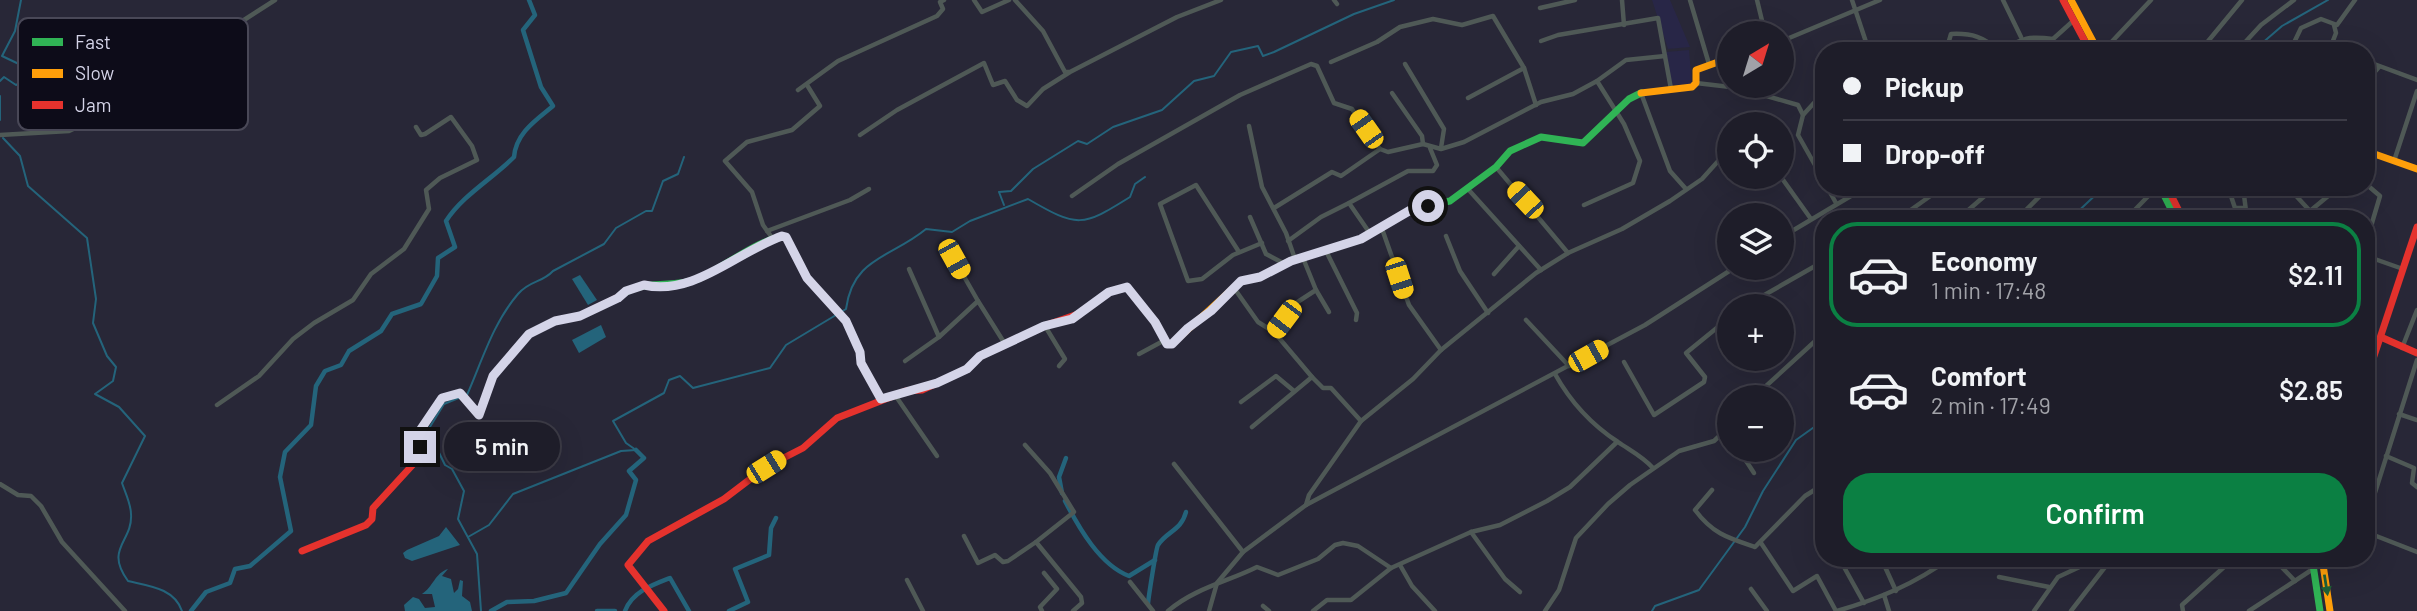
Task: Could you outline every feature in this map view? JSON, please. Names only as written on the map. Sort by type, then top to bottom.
[{"type":"street","points":[[247,18],[275,0]]},
{"type":"street","points":[[798,90],[838,61],[937,16],[943,9],[940,2],[944,0]]},
{"type":"street","points":[[974,0],[982,12],[1009,0]]},
{"type":"street","points":[[1015,0],[1043,31],[1065,72],[1070,72]]},
{"type":"street","points":[[860,135],[897,110],[985,63],[993,85],[1005,81],[1017,100],[1027,106],[1043,89],[1070,72],[1177,17],[1221,0]]},
{"type":"street","points":[[1540,8],[1575,0]]},
{"type":"street","points":[[1622,0],[1624,25]]},
{"type":"street","points":[[1690,0],[1709,64]]},
{"type":"street","points":[[1757,0],[1762,21]]},
{"type":"street","points":[[1852,0],[1866,42]]},
{"type":"street","points":[[1794,36],[1880,0]]},
{"type":"street","points":[[2003,0],[2021,37]]},
{"type":"street","points":[[2063,0],[2088,42]]},
{"type":"street","points":[[2071,0],[2089,42]]},
{"type":"street","points":[[2110,42],[2151,0]]},
{"type":"street","points":[[2207,42],[2242,0]]},
{"type":"street","points":[[2245,42],[2261,25],[2294,0]]},
{"type":"street","points":[[2294,42],[2301,28],[2321,19],[2334,25],[2340,23],[2345,10],[2355,0]]},
{"type":"street","points":[[1331,62],[1377,42],[1400,27],[1433,19],[1462,25],[1493,16],[1524,68],[1536,105]]},
{"type":"street","points":[[1541,41],[1558,35],[1658,18],[1671,89]]},
{"type":"street","points":[[2014,42],[2021,37],[2037,35],[2053,39],[2073,20]]},
{"type":"street","points":[[2333,42],[2336,33],[2334,25]]},
{"type":"street","points":[[1949,42],[1951,34],[1969,33],[1988,42]]},
{"type":"street","points":[[1072,195],[1118,164],[1240,95],[1311,64],[1317,66],[1334,103],[1352,109],[1380,149],[1388,152],[1423,144],[1441,149],[1464,142],[1536,105],[1597,82],[1626,60],[1665,56]]},
{"type":"street","points":[[664,611],[648,587],[628,565],[648,541],[724,499],[766,467],[803,448],[837,418],[881,399],[922,390],[942,381],[1005,344],[1044,326],[1072,319],[1109,292],[1127,287],[1132,289],[1140,306],[1155,322],[1165,340],[1172,344],[1241,281],[1260,277],[1299,259],[1361,239],[1414,208],[1450,201],[1496,167],[1510,151],[1541,137],[1583,143],[1591,138],[1615,110],[1641,93],[1692,87],[1696,83],[1696,70],[1717,62]]},
{"type":"street","points":[[1405,64],[1444,129],[1441,149]]},
{"type":"street","points":[[2375,65],[2417,80]]},
{"type":"street","points":[[2375,72],[2379,67]]},
{"type":"street","points":[[1468,98],[1524,68]]},
{"type":"street","points":[[1584,205],[1633,183],[1640,161],[1615,110],[1597,82]]},
{"type":"street","points":[[1696,83],[1739,88],[1792,103],[1798,105],[1803,115]]},
{"type":"street","points":[[773,239],[766,231],[754,196],[724,162],[747,142],[792,130],[820,106],[807,85]]},
{"type":"street","points":[[2394,161],[2417,91]]},
{"type":"street","points":[[1392,93],[1422,136],[1423,144]]},
{"type":"street","points":[[1641,93],[1670,171],[1686,189]]},
{"type":"street","points":[[1814,160],[1798,135],[1803,115],[1815,102]]},
{"type":"street","points":[[218,405],[259,376],[293,340],[314,323],[353,300],[371,274],[404,249],[429,209],[426,190],[440,178],[477,160],[472,146],[451,117],[425,134],[421,135],[416,127]]},
{"type":"street","points":[[1249,126],[1262,187],[1288,241],[1329,312]]},
{"type":"street","points":[[0,135],[71,130]]},
{"type":"street","points":[[1288,241],[1321,217],[1408,171],[1433,171],[1437,165],[1430,147]]},
{"type":"street","points":[[1274,208],[1332,172],[1341,176],[1380,149]]},
{"type":"street","points":[[2375,154],[2417,169]]},
{"type":"street","points":[[1306,505],[1308,495],[1346,438],[1361,421],[1413,379],[1441,350],[1541,270],[1568,253],[1622,229],[1702,179],[1717,162]]},
{"type":"street","points":[[1496,167],[1568,253]]},
{"type":"street","points":[[1239,252],[1196,185],[1160,204],[1188,281],[1202,279],[1239,252],[1262,243]]},
{"type":"street","points":[[1466,188],[1541,270]]},
{"type":"street","points":[[766,231],[850,200],[869,189]]},
{"type":"street","points":[[1790,189],[1811,219]]},
{"type":"street","points":[[2375,192],[2380,196],[2375,213]]},
{"type":"street","points":[[1832,196],[1836,203]]},
{"type":"street","points":[[1825,210],[1849,196]]},
{"type":"street","points":[[1911,210],[1930,196]]},
{"type":"street","points":[[1968,210],[1982,196]]},
{"type":"street","points":[[2026,210],[2040,196]]},
{"type":"street","points":[[2135,210],[2150,196]]},
{"type":"street","points":[[2231,196],[2235,208],[2244,208],[2243,196]]},
{"type":"street","points":[[2296,196],[2309,210]]},
{"type":"street","points":[[2311,210],[2328,196]]},
{"type":"street","points":[[1349,203],[1369,232]]},
{"type":"street","points":[[1794,230],[1815,216]]},
{"type":"street","points":[[1250,217],[1266,254],[1286,264]]},
{"type":"street","points":[[1380,226],[1409,305],[1441,350]]},
{"type":"street","points":[[2375,355],[2383,338],[2417,227]]},
{"type":"street","points":[[1446,236],[1460,271],[1488,313]]},
{"type":"street","points":[[302,551],[366,526],[372,519],[373,508],[418,459],[419,432],[442,398],[460,393],[479,415],[493,376],[529,334],[555,321],[580,316],[618,298],[626,291],[644,285],[651,289],[667,287],[710,275],[773,239],[786,237],[807,278],[840,313],[860,352],[861,363],[881,399]]},
{"type":"street","points":[[1494,274],[1519,246]]},
{"type":"street","points":[[1326,251],[1357,313],[1356,320]]},
{"type":"street","points":[[954,259],[1005,344]]},
{"type":"street","points":[[2375,259],[2404,270]]},
{"type":"street","points":[[1766,294],[1815,266]]},
{"type":"street","points":[[908,269],[939,337]]},
{"type":"street","points":[[1209,611],[1217,583],[1243,552],[1306,505],[1645,325],[1717,279]]},
{"type":"street","points":[[1234,287],[1258,322],[1274,332],[1322,388],[1331,388],[1361,421]]},
{"type":"street","points":[[1274,332],[1296,303],[1316,290]]},
{"type":"street","points":[[905,361],[939,337],[979,302]]},
{"type":"street","points":[[2403,348],[2417,310]]},
{"type":"street","points":[[1526,320],[1569,366]]},
{"type":"street","points":[[1044,326],[1065,359],[1059,366]]},
{"type":"street","points":[[1624,362],[1654,415],[1704,382],[1705,377],[1686,353],[1717,328]]},
{"type":"street","points":[[2383,338],[2417,353]]},
{"type":"street","points":[[1139,354],[1165,340]]},
{"type":"street","points":[[1767,385],[1815,341]]},
{"type":"street","points":[[2375,492],[2417,360]]},
{"type":"street","points":[[1555,374],[1564,390],[1592,421],[1617,442],[1638,453],[1653,468]]},
{"type":"street","points":[[1241,402],[1276,376],[1294,391]]},
{"type":"street","points":[[1252,427],[1312,377]]},
{"type":"street","points":[[895,395],[937,456]]},
{"type":"street","points":[[2399,414],[2417,420]]},
{"type":"street","points":[[1545,611],[1559,590],[1576,538],[1608,504],[1679,451],[1717,439]]},
{"type":"street","points":[[1313,611],[1327,600],[1351,600],[1391,568],[1471,532],[1500,525],[1547,502],[1570,487],[1617,442]]},
{"type":"street","points":[[964,536],[978,563],[995,555],[1003,562],[1008,561],[1074,512],[1050,473],[1025,445]]},
{"type":"street","points":[[2386,456],[2414,468],[2412,483],[2417,487]]},
{"type":"street","points":[[1747,462],[1754,473]]},
{"type":"street","points":[[1174,464],[1243,552]]},
{"type":"street","points":[[0,484],[18,495],[32,496],[62,542],[125,611]]},
{"type":"street","points":[[1712,491],[1695,510],[1705,524],[1725,539],[1755,547],[1805,496],[1815,490]]},
{"type":"street","points":[[1471,532],[1504,579],[1520,592]]},
{"type":"street","points":[[2375,535],[2416,550]]},
{"type":"street","points":[[1036,542],[1081,597],[1082,603],[1073,611]]},
{"type":"street","points":[[1168,611],[1183,598],[1260,566],[1278,575],[1318,559],[1335,545],[1342,543],[1357,546],[1391,568]]},
{"type":"street","points":[[1760,543],[1793,591],[1817,576],[1837,611],[1896,591],[1938,567]]},
{"type":"street","points":[[1400,565],[1412,586],[1435,611]]},
{"type":"street","points":[[1844,567],[1864,603]]},
{"type":"street","points":[[1885,567],[1896,591]]},
{"type":"street","points":[[2034,611],[2049,587],[2064,572],[2076,567]]},
{"type":"street","points":[[2071,611],[2105,567]]},
{"type":"street","points":[[2183,611],[2182,605],[2224,567]]},
{"type":"street","points":[[2282,567],[2295,581]]},
{"type":"street","points":[[2323,567],[2330,611]]},
{"type":"street","points":[[2249,611],[2313,569],[2320,611]]},
{"type":"street","points":[[1042,611],[1040,607],[1057,589],[1044,573]]},
{"type":"street","points":[[1999,577],[2049,587]]},
{"type":"street","points":[[907,580],[923,611]]},
{"type":"street","points":[[1130,582],[1153,611]]},
{"type":"street","points":[[1751,589],[1766,611]]},
{"type":"street","points":[[1884,595],[1889,611]]},
{"type":"street","points":[[1263,606],[1269,611]]},
{"type":"shaded area","points":[[1652,0],[1670,0],[1690,47],[1668,49]]},
{"type":"shaded area","points":[[1689,50],[1692,84],[1671,85],[1666,52]]},
{"type":"water","points":[[580,275],[597,300],[588,305],[572,279]]},
{"type":"water","points":[[601,325],[606,337],[579,353],[572,340]]},
{"type":"water","points":[[446,527],[460,545],[412,561],[405,558],[403,553],[439,536]]},
{"type":"water","points":[[448,569],[442,576],[451,579],[454,593],[460,580],[463,581],[462,596],[470,602],[472,611],[405,611],[404,605],[413,597],[419,599],[425,608],[435,607],[432,594],[422,594]]},
{"type":"waterway","points":[[18,64],[2,56],[15,31],[21,0]]},
{"type":"waterway","points":[[191,611],[206,592],[230,583],[235,569],[250,566],[291,531],[280,477],[285,452],[311,425],[316,386],[325,371],[341,365],[349,351],[381,331],[392,314],[421,304],[437,276],[438,258],[455,247],[446,221],[469,195],[514,157],[523,134],[553,106],[541,87],[523,30],[535,15],[529,0]]},
{"type":"waterway","points":[[1004,205],[999,192],[1011,191],[1033,169],[1078,141],[1087,144],[1113,127],[1162,110],[1194,81],[1214,76],[1231,52],[1258,46],[1263,56],[1354,14],[1394,0]]},
{"type":"waterway","points":[[2263,42],[2282,26],[2328,0]]},
{"type":"waterway","points":[[0,81],[4,77],[18,84]]},
{"type":"waterway","points":[[0,96],[0,120]]},
{"type":"waterway","points":[[3,138],[20,156],[28,186],[87,238],[96,299],[93,323],[107,356],[116,367],[113,381],[95,394],[119,407],[145,436],[122,483],[131,514],[128,532],[119,553],[121,570],[128,581],[152,587],[173,597],[182,611]]},
{"type":"waterway","points":[[467,395],[495,330],[518,294],[527,286],[604,244],[616,228],[646,211],[652,211],[663,181],[678,174],[684,157]]},
{"type":"waterway","points":[[468,537],[489,525],[513,494],[621,451],[636,450],[626,443],[613,421],[664,393],[669,380],[680,376],[693,388],[770,368],[786,345],[846,309],[850,292],[865,268],[926,229],[952,232],[970,221],[1028,199],[1070,219],[1090,218],[1130,197],[1135,184],[1145,177]]},
{"type":"waterway","points":[[2080,210],[2094,196]]},
{"type":"waterway","points":[[461,397],[444,404],[428,430],[445,465],[452,469],[464,491],[458,519],[477,554],[481,611]]},
{"type":"waterway","points":[[1652,611],[1655,606],[1699,590],[1745,527],[1763,491],[1796,440],[1815,426]]},
{"type":"waterway","points":[[491,611],[507,602],[534,601],[566,593],[600,544],[626,515],[636,480],[629,471],[644,458],[636,450]]},
{"type":"waterway","points":[[1062,493],[1059,477],[1066,458]]},
{"type":"waterway","points":[[1065,501],[1091,544],[1118,571],[1129,576],[1155,560]]},
{"type":"waterway","points":[[1148,604],[1158,545],[1181,523],[1186,512]]},
{"type":"waterway","points":[[729,611],[748,602],[735,569],[769,555],[771,528],[776,518]]},
{"type":"waterway","points":[[625,611],[638,594],[670,578],[689,611]]},
{"type":"waterway","points":[[597,611],[615,611]]},
{"type":"traffic: fast","points":[[1290,261],[1361,239],[1414,208],[1450,201],[1496,167],[1510,151],[1541,137],[1583,143],[1629,99],[1641,93]]},
{"type":"traffic: fast","points":[[2164,196],[2172,210]]},
{"type":"traffic: fast","points":[[619,297],[637,288],[698,279],[766,241],[786,237],[807,278],[846,321],[860,352],[861,363],[881,399]]},
{"type":"traffic: fast","points":[[2313,567],[2320,611]]},
{"type":"traffic: slow","points":[[2071,0],[2093,42]]},
{"type":"traffic: slow","points":[[1641,93],[1692,87],[1696,83],[1696,70],[1717,62]]},
{"type":"traffic: slow","points":[[2375,154],[2417,169]]},
{"type":"traffic: slow","points":[[1078,314],[1109,292],[1127,287],[1155,322],[1167,344],[1172,344],[1241,281],[1260,277],[1290,261]]},
{"type":"traffic: slow","points":[[2323,567],[2330,611]]},
{"type":"traffic: jam","points":[[2063,0],[2085,42]]},
{"type":"traffic: jam","points":[[2172,196],[2178,210]]},
{"type":"traffic: jam","points":[[2375,353],[2417,227]]},
{"type":"traffic: jam","points":[[302,551],[366,525],[372,519],[373,508],[418,459],[419,432],[442,398],[460,393],[479,415],[493,376],[529,334],[555,321],[580,316],[619,297]]},
{"type":"traffic: jam","points":[[664,611],[628,565],[648,541],[724,499],[766,467],[803,448],[837,418],[906,391],[922,390],[967,369],[980,356],[1044,326],[1078,314]]},
{"type":"traffic: jam","points":[[2383,338],[2417,353]]},
{"type":"route","points":[[420,447],[419,432],[442,398],[460,393],[479,415],[487,400],[493,376],[529,334],[555,321],[580,316],[618,298],[626,291],[644,285],[651,289],[667,287],[710,275],[782,236],[786,237],[807,278],[846,321],[860,352],[859,359],[881,399],[906,391],[922,390],[967,369],[980,356],[1044,326],[1072,319],[1109,292],[1127,287],[1132,289],[1140,306],[1155,322],[1167,344],[1172,344],[1241,281],[1260,277],[1291,261],[1361,239],[1391,219],[1414,208],[1428,206]]}]
